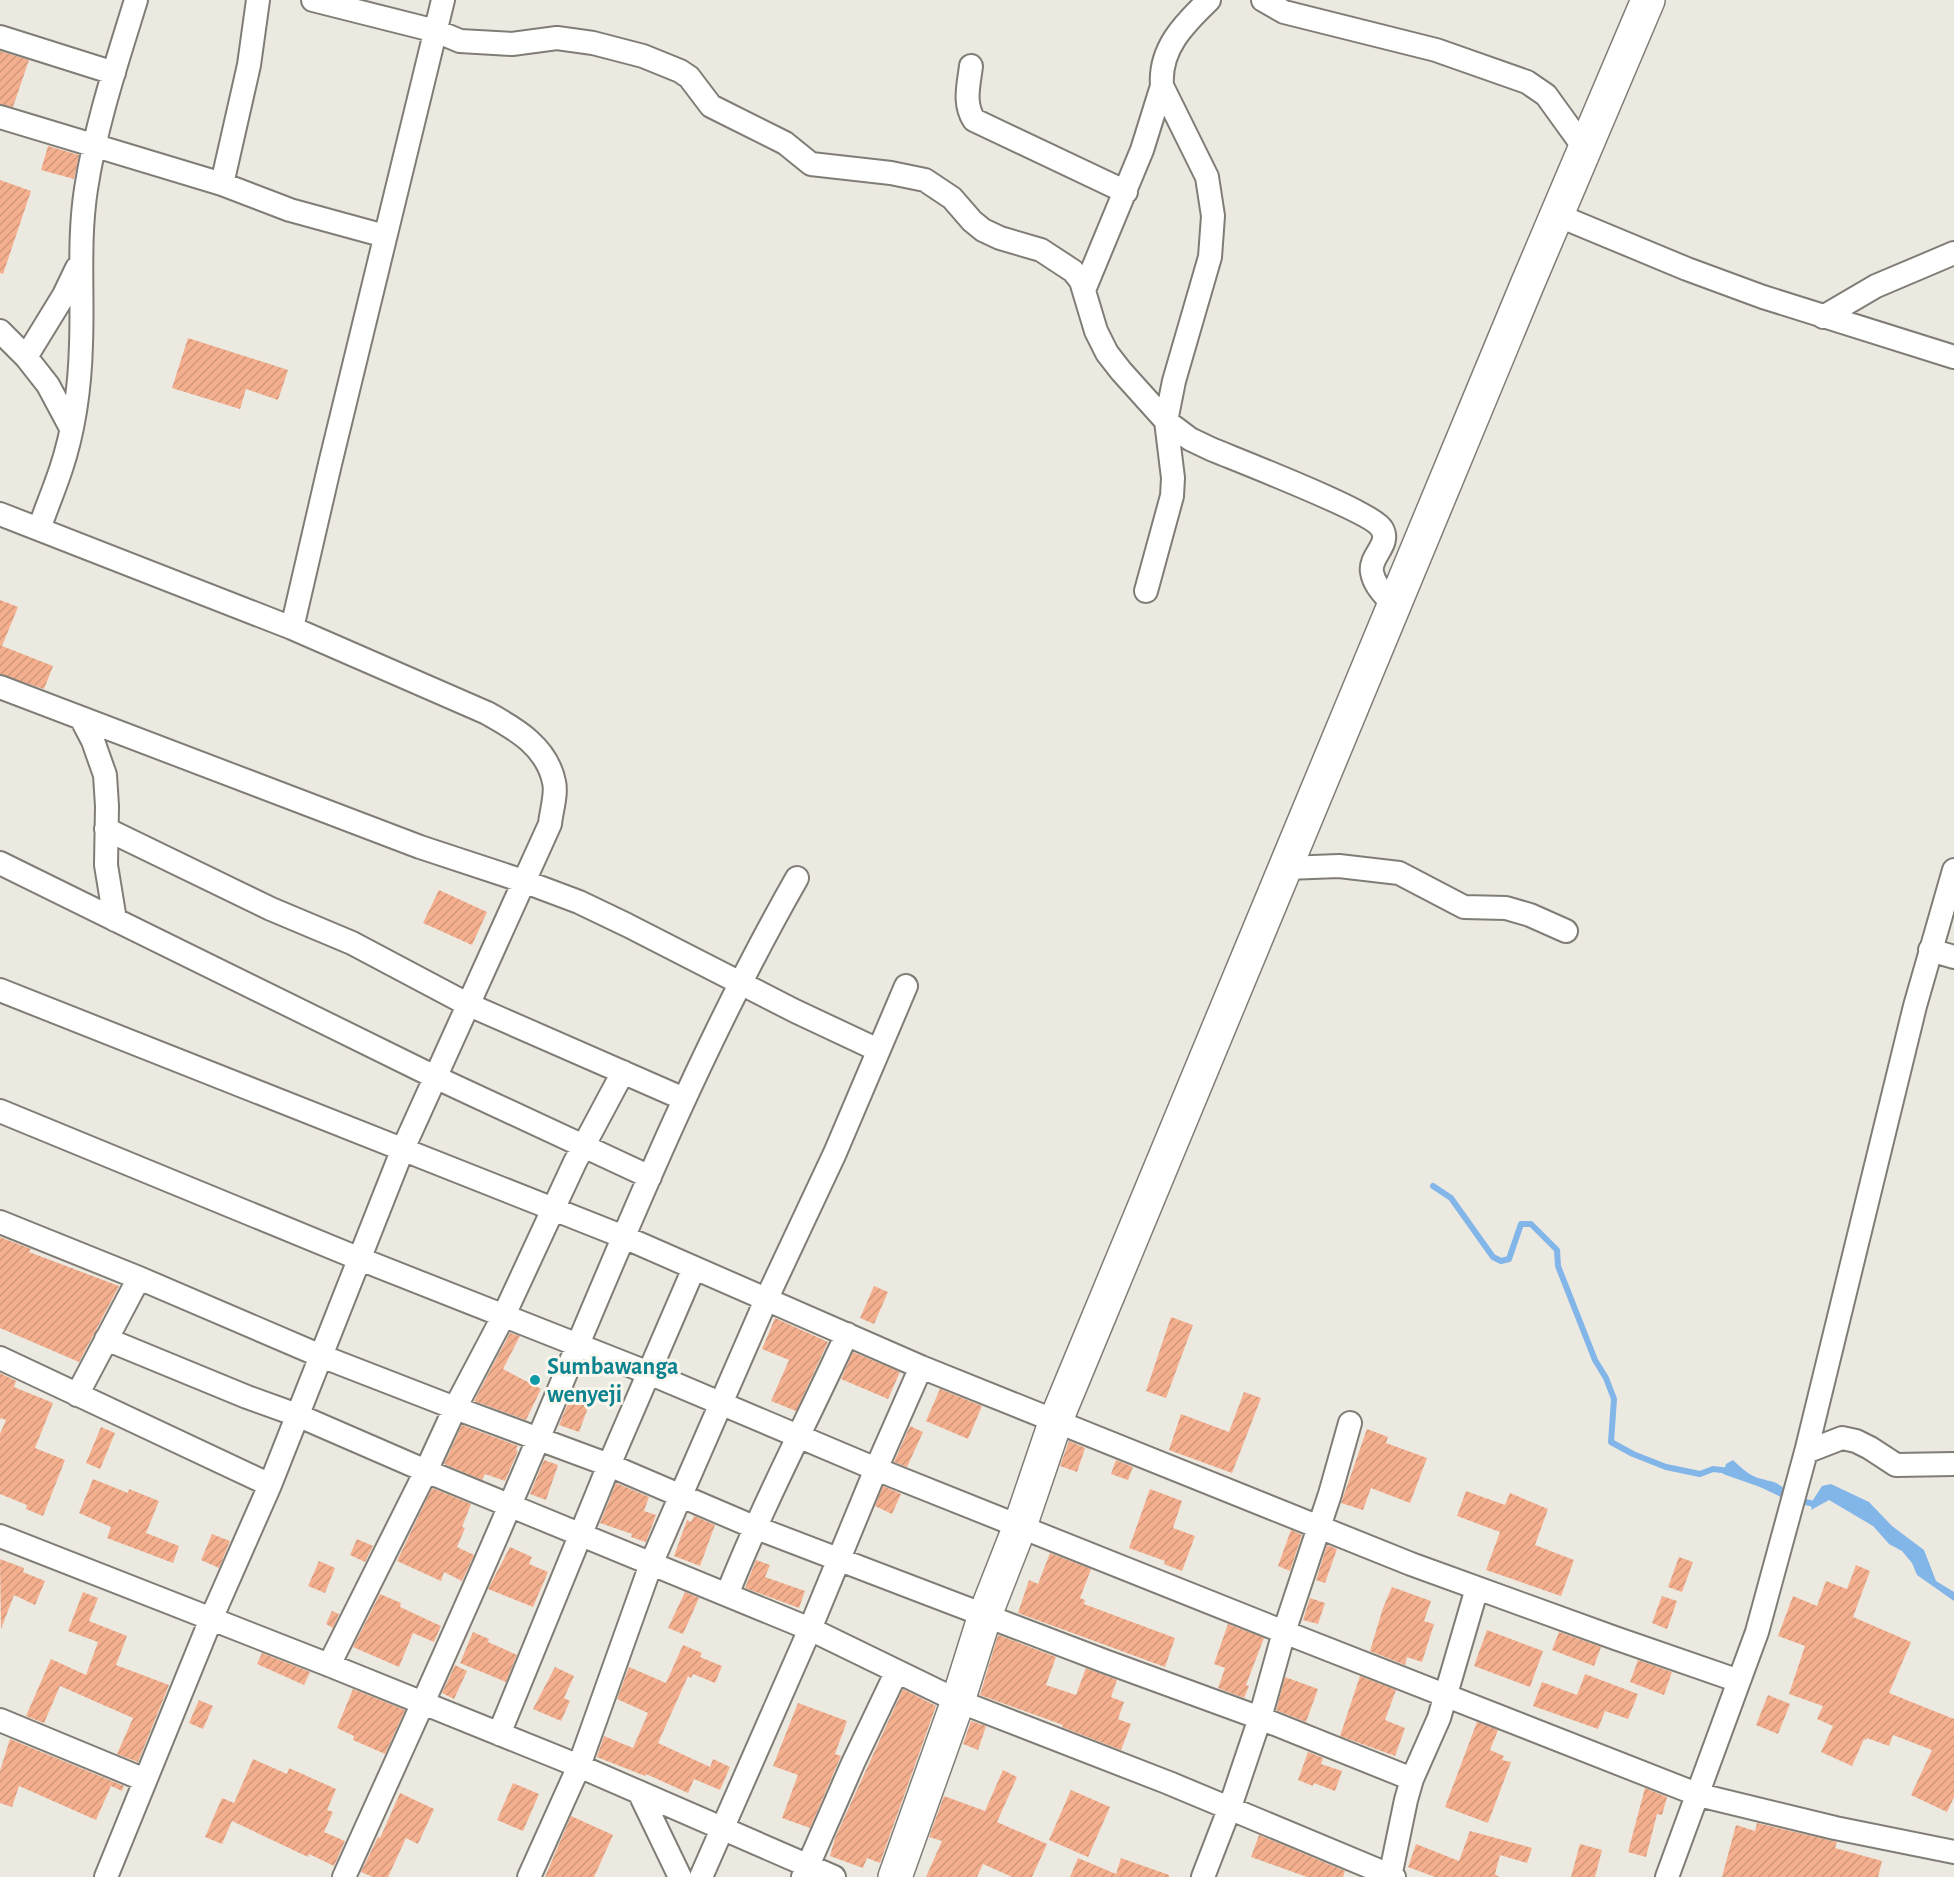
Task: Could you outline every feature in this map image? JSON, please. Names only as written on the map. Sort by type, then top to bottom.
[{"type":"street","points":[[39,529],[62,468],[71,428],[81,345],[80,261],[86,189],[104,103],[136,0]]},
{"type":"street","points":[[222,184],[249,65],[258,0]]},
{"type":"street","points":[[313,0],[436,32],[460,41],[512,44],[550,38],[574,39],[643,56],[668,64],[689,77],[711,106],[785,143],[811,164],[891,173],[925,180],[952,198],[983,230],[1000,238],[1041,250],[1081,280],[1096,331],[1107,353],[1166,421],[1190,439],[1343,505],[1379,524],[1384,531],[1385,539],[1371,567],[1372,574],[1378,587],[1394,606]]},
{"type":"street","points":[[292,628],[384,236],[443,0]]},
{"type":"street","points":[[1084,290],[1142,150],[1162,86],[1161,73],[1166,55],[1176,35],[1209,0]]},
{"type":"street","points":[[1263,0],[1284,12],[1402,40],[1527,82],[1546,95],[1585,149]]},
{"type":"street","points":[[896,1877],[958,1701],[985,1615],[1020,1526],[1056,1420],[1648,0]]},
{"type":"street","points":[[0,37],[114,73]]},
{"type":"street","points":[[971,66],[967,102],[974,120],[1126,192]]},
{"type":"street","points":[[1146,591],[1172,496],[1173,478],[1166,421],[1173,381],[1210,257],[1213,216],[1207,177],[1162,86]]},
{"type":"street","points":[[0,117],[222,184],[290,210],[384,236]]},
{"type":"street","points":[[1557,214],[1687,269],[1823,317],[1954,357]]},
{"type":"street","points":[[1823,317],[1876,286],[1954,253]]},
{"type":"street","points":[[26,357],[64,295],[80,261]]},
{"type":"street","points":[[0,331],[26,357],[48,385],[71,428]]},
{"type":"street","points":[[0,514],[292,628],[487,713],[517,730],[543,753],[555,783],[550,824],[402,1151],[270,1485],[211,1619],[106,1877]]},
{"type":"street","points":[[0,687],[420,847],[579,902],[878,1050]]},
{"type":"street","points":[[82,720],[93,741],[105,775],[106,865],[115,920]]},
{"type":"street","points":[[106,829],[271,909],[352,943],[467,1004],[684,1099]]},
{"type":"street","points":[[0,863],[435,1077],[650,1177]]},
{"type":"street","points":[[1286,868],[1339,866],[1399,873],[1464,907],[1506,908],[1530,915],[1566,931]]},
{"type":"street","points":[[1667,1877],[1757,1632],[1806,1452],[1930,950],[1954,870]]},
{"type":"street","points":[[344,1877],[511,1504],[576,1345],[684,1099],[797,878]]},
{"type":"street","points":[[1930,950],[1954,957]]},
{"type":"street","points":[[529,1877],[579,1766],[651,1564],[766,1300],[835,1153],[906,986]]},
{"type":"street","points":[[0,990],[624,1238],[921,1367],[1320,1528],[1477,1588],[1739,1681]]},
{"type":"street","points":[[329,1665],[455,1408],[504,1315],[584,1146],[624,1072]]},
{"type":"street","points":[[0,1111],[360,1259],[649,1373],[799,1437],[1020,1526],[1699,1795],[1835,1828],[1954,1852]]},
{"type":"street","points":[[0,1222],[139,1278],[321,1356],[609,1465],[754,1527],[1260,1718],[1412,1779]]},
{"type":"street","points":[[499,1734],[580,1534],[694,1268]]},
{"type":"street","points":[[77,1395],[139,1278]]},
{"type":"street","points":[[727,1595],[754,1527],[847,1334]]},
{"type":"street","points":[[106,1339],[297,1415],[426,1471],[511,1504],[810,1629],[896,1673],[958,1701],[1230,1807],[1392,1877],[1412,1779],[1439,1718],[1477,1588]]},
{"type":"street","points":[[0,1359],[270,1485]]},
{"type":"street","points":[[701,1877],[810,1629],[876,1468],[921,1367]]},
{"type":"street","points":[[1203,1877],[1260,1718],[1284,1632],[1320,1528],[1350,1423]]},
{"type":"street","points":[[1806,1452],[1842,1438],[1856,1441],[1896,1465],[1954,1464]]},
{"type":"street","points":[[0,1536],[579,1766],[721,1828],[805,1871],[834,1877]]},
{"type":"street","points":[[805,1871],[896,1673]]},
{"type":"street","points":[[0,1720],[145,1780]]},
{"type":"street","points":[[639,1792],[680,1877]]},
{"type":"water","points":[[1733,1460],[1750,1474],[1774,1482],[1785,1489],[1785,1499],[1723,1474],[1726,1464]]},
{"type":"water","points":[[1831,1484],[1869,1502],[1892,1526],[1924,1550],[1936,1581],[1954,1592],[1954,1601],[1917,1575],[1912,1563],[1902,1551],[1889,1544],[1873,1526],[1829,1500],[1811,1510],[1813,1500],[1822,1486]]},
{"type":"building","points":[[0,51],[29,60],[13,107],[0,104]]},
{"type":"building","points":[[48,146],[79,155],[74,179],[41,170]]},
{"type":"building","points":[[0,180],[31,191],[3,274],[0,273]]},
{"type":"building","points":[[188,338],[288,370],[278,400],[246,389],[240,409],[172,388]]},
{"type":"building","points":[[0,600],[18,607],[2,646],[53,666],[44,689],[0,674]]},
{"type":"building","points":[[439,890],[487,912],[472,945],[423,923]]},
{"type":"building","points":[[0,1237],[31,1249],[29,1252],[119,1286],[79,1362],[0,1328]]},
{"type":"building","points":[[874,1286],[888,1292],[874,1324],[860,1318]]},
{"type":"building","points":[[1171,1317],[1193,1325],[1166,1398],[1146,1391]]},
{"type":"building","points":[[775,1318],[828,1342],[796,1411],[771,1401],[789,1360],[762,1349]]},
{"type":"building","points":[[510,1333],[520,1336],[503,1369],[541,1389],[526,1420],[474,1401]]},
{"type":"building","points":[[853,1352],[900,1372],[888,1399],[841,1379]]},
{"type":"building","points":[[0,1373],[16,1381],[14,1387],[53,1403],[35,1448],[65,1460],[43,1516],[26,1509],[27,1505],[0,1494],[0,1434],[6,1420],[1,1418],[0,1420]]},
{"type":"building","points":[[575,1387],[593,1394],[579,1432],[559,1425]]},
{"type":"building","points":[[940,1389],[982,1406],[968,1439],[926,1421]]},
{"type":"building","points":[[1244,1392],[1261,1398],[1232,1473],[1169,1450],[1181,1414],[1229,1432]]},
{"type":"building","points":[[462,1425],[518,1446],[505,1481],[485,1474],[482,1480],[444,1464]]},
{"type":"building","points":[[910,1426],[923,1432],[907,1467],[894,1462]]},
{"type":"building","points":[[101,1427],[115,1433],[100,1469],[86,1463]]},
{"type":"building","points":[[1367,1429],[1388,1437],[1386,1443],[1427,1458],[1410,1503],[1371,1488],[1363,1510],[1341,1503]]},
{"type":"building","points":[[1069,1441],[1085,1448],[1077,1472],[1060,1466]]},
{"type":"building","points":[[544,1460],[558,1465],[546,1500],[530,1494]]},
{"type":"building","points":[[1116,1460],[1133,1467],[1128,1480],[1111,1474]]},
{"type":"building","points":[[93,1479],[128,1493],[129,1489],[159,1501],[146,1533],[179,1546],[173,1563],[107,1538],[111,1527],[79,1513]]},
{"type":"building","points":[[616,1483],[649,1497],[644,1511],[656,1515],[646,1542],[631,1537],[632,1534],[600,1523]]},
{"type":"building","points":[[883,1486],[901,1494],[892,1514],[875,1506]]},
{"type":"building","points":[[432,1488],[471,1504],[457,1547],[474,1555],[462,1581],[444,1572],[441,1581],[397,1561]]},
{"type":"building","points":[[1150,1489],[1182,1501],[1173,1528],[1195,1536],[1182,1571],[1164,1564],[1165,1561],[1129,1548]]},
{"type":"building","points":[[1466,1491],[1505,1505],[1510,1493],[1548,1509],[1535,1545],[1574,1560],[1561,1596],[1486,1570],[1500,1532],[1457,1516]]},
{"type":"building","points":[[694,1516],[715,1525],[700,1566],[674,1556],[687,1520],[691,1522]]},
{"type":"building","points":[[1291,1530],[1302,1535],[1290,1571],[1278,1566]]},
{"type":"building","points":[[212,1534],[230,1541],[219,1568],[201,1560]]},
{"type":"building","points":[[357,1539],[373,1546],[365,1562],[350,1555]]},
{"type":"building","points":[[1327,1545],[1337,1549],[1325,1583],[1316,1580]]},
{"type":"building","points":[[510,1547],[532,1557],[529,1564],[548,1572],[533,1607],[488,1589]]},
{"type":"building","points":[[1050,1553],[1091,1569],[1080,1598],[1085,1600],[1084,1604],[1175,1638],[1165,1667],[1018,1613],[1029,1580],[1038,1584]]},
{"type":"building","points":[[1679,1557],[1693,1562],[1682,1592],[1668,1587]]},
{"type":"building","points":[[0,1559],[24,1568],[23,1572],[45,1581],[35,1605],[14,1595],[1,1629]]},
{"type":"building","points":[[756,1560],[770,1565],[765,1577],[805,1591],[799,1608],[745,1588]]},
{"type":"building","points":[[319,1561],[335,1568],[325,1593],[308,1586]]},
{"type":"building","points":[[1856,1565],[1870,1571],[1853,1617],[1911,1642],[1889,1693],[1954,1719],[1954,1797],[1947,1812],[1911,1795],[1932,1750],[1893,1735],[1889,1746],[1867,1738],[1864,1739],[1852,1766],[1821,1752],[1833,1726],[1817,1719],[1823,1706],[1789,1694],[1805,1646],[1778,1636],[1793,1596],[1817,1606],[1826,1581],[1847,1589]]},
{"type":"building","points":[[1392,1587],[1431,1601],[1424,1621],[1434,1624],[1422,1662],[1407,1657],[1405,1665],[1370,1651]]},
{"type":"building","points":[[83,1592],[98,1598],[89,1621],[127,1636],[116,1665],[169,1685],[138,1762],[117,1754],[133,1718],[60,1686],[44,1723],[26,1716],[51,1659],[86,1675],[98,1642],[68,1631]]},
{"type":"building","points":[[685,1592],[699,1598],[683,1634],[668,1628]]},
{"type":"building","points":[[380,1594],[401,1603],[400,1607],[441,1626],[434,1642],[413,1633],[399,1667],[353,1647]]},
{"type":"building","points":[[1662,1596],[1677,1601],[1667,1629],[1652,1623]]},
{"type":"building","points":[[1310,1598],[1325,1603],[1318,1624],[1303,1620]]},
{"type":"building","points":[[332,1611],[339,1614],[333,1628],[326,1624]]},
{"type":"building","points":[[1228,1624],[1264,1638],[1246,1685],[1249,1686],[1244,1698],[1218,1688],[1225,1668],[1214,1664]]},
{"type":"building","points":[[1487,1630],[1543,1651],[1530,1687],[1474,1666]]},
{"type":"building","points":[[473,1632],[489,1639],[488,1642],[517,1655],[506,1682],[460,1663]]},
{"type":"building","points":[[1559,1632],[1601,1647],[1594,1666],[1552,1650]]},
{"type":"building","points":[[998,1635],[1056,1657],[1046,1685],[1076,1695],[1086,1668],[1117,1680],[1111,1697],[1124,1702],[1118,1719],[1131,1724],[1121,1750],[1062,1727],[1063,1725],[980,1695]]},
{"type":"building","points":[[683,1645],[702,1653],[700,1657],[722,1666],[715,1683],[693,1674],[691,1678],[688,1676],[658,1743],[710,1767],[713,1759],[730,1767],[720,1790],[694,1779],[688,1793],[646,1774],[645,1776],[597,1757],[604,1736],[633,1748],[648,1713],[617,1699],[629,1667],[666,1683]]},
{"type":"building","points":[[262,1653],[310,1672],[304,1685],[257,1664]]},
{"type":"building","points":[[1638,1660],[1672,1672],[1664,1695],[1630,1682]]},
{"type":"building","points":[[455,1665],[467,1671],[454,1699],[442,1693]]},
{"type":"building","points":[[555,1667],[574,1676],[564,1698],[570,1701],[561,1721],[533,1709]]},
{"type":"building","points":[[1585,1674],[1638,1694],[1628,1719],[1605,1711],[1598,1729],[1533,1706],[1542,1682],[1577,1695]]},
{"type":"building","points":[[1360,1676],[1396,1690],[1385,1720],[1405,1728],[1395,1756],[1340,1736]]},
{"type":"building","points":[[1285,1677],[1318,1689],[1306,1722],[1276,1710]]},
{"type":"building","points":[[353,1689],[405,1710],[385,1754],[353,1740],[354,1736],[337,1728]]},
{"type":"building","points":[[903,1689],[936,1706],[880,1863],[867,1858],[863,1868],[830,1856],[835,1838]]},
{"type":"building","points":[[1768,1695],[1790,1704],[1778,1734],[1756,1725]]},
{"type":"building","points":[[199,1700],[213,1706],[203,1729],[189,1723]]},
{"type":"building","points":[[798,1703],[847,1721],[835,1754],[841,1756],[810,1828],[782,1818],[798,1775],[773,1766]]},
{"type":"building","points":[[971,1721],[986,1726],[978,1750],[963,1744]]},
{"type":"building","points":[[1477,1722],[1498,1730],[1490,1750],[1504,1756],[1502,1760],[1511,1762],[1488,1823],[1445,1807]]},
{"type":"building","points":[[10,1739],[124,1786],[122,1791],[111,1786],[96,1820],[19,1786],[12,1807],[0,1803],[0,1771]]},
{"type":"building","points":[[1308,1752],[1323,1758],[1321,1764],[1342,1771],[1335,1791],[1298,1780]]},
{"type":"building","points":[[253,1759],[287,1774],[289,1768],[336,1789],[327,1810],[333,1812],[324,1832],[345,1841],[334,1866],[309,1854],[308,1857],[232,1821],[222,1844],[205,1837],[222,1798],[234,1803]]},
{"type":"building","points":[[1003,1770],[1017,1777],[997,1822],[1047,1844],[1032,1877],[1012,1877],[983,1864],[977,1877],[926,1877],[942,1841],[929,1837],[944,1796],[985,1811]]},
{"type":"building","points":[[513,1783],[539,1794],[523,1831],[497,1820]]},
{"type":"building","points":[[1645,1788],[1667,1797],[1662,1815],[1657,1814],[1646,1857],[1628,1852]]},
{"type":"building","points":[[1071,1790],[1110,1807],[1088,1857],[1049,1840]]},
{"type":"building","points":[[400,1793],[434,1809],[418,1844],[406,1838],[388,1877],[373,1877],[361,1872],[378,1837],[380,1838]]},
{"type":"building","points":[[571,1816],[613,1835],[594,1877],[545,1877]]},
{"type":"building","points":[[1757,1823],[1837,1842],[1835,1848],[1882,1861],[1878,1877],[1722,1877],[1736,1825],[1755,1831]]},
{"type":"building","points":[[1470,1831],[1532,1848],[1527,1863],[1500,1855],[1495,1874],[1499,1877],[1435,1877],[1408,1867],[1416,1844],[1459,1861]]},
{"type":"building","points":[[1259,1835],[1345,1871],[1343,1877],[1307,1877],[1251,1857]]},
{"type":"building","points":[[1580,1844],[1602,1850],[1595,1877],[1571,1877]]},
{"type":"building","points":[[1078,1858],[1116,1874],[1121,1858],[1169,1875],[1169,1877],[1070,1877]]},
{"type":"waterway","points":[[1433,1186],[1451,1198],[1493,1257],[1501,1261],[1509,1259],[1521,1224],[1531,1224],[1557,1250],[1558,1266],[1595,1360],[1606,1378],[1614,1399],[1611,1442],[1633,1454],[1666,1467],[1700,1474],[1713,1469],[1730,1471]]},
{"type":"waterway","points":[[1797,1500],[1814,1504],[1818,1500]]},
{"type":"place","name":"Sumbawanga wenyeji","points":[[535,1380]]}]
